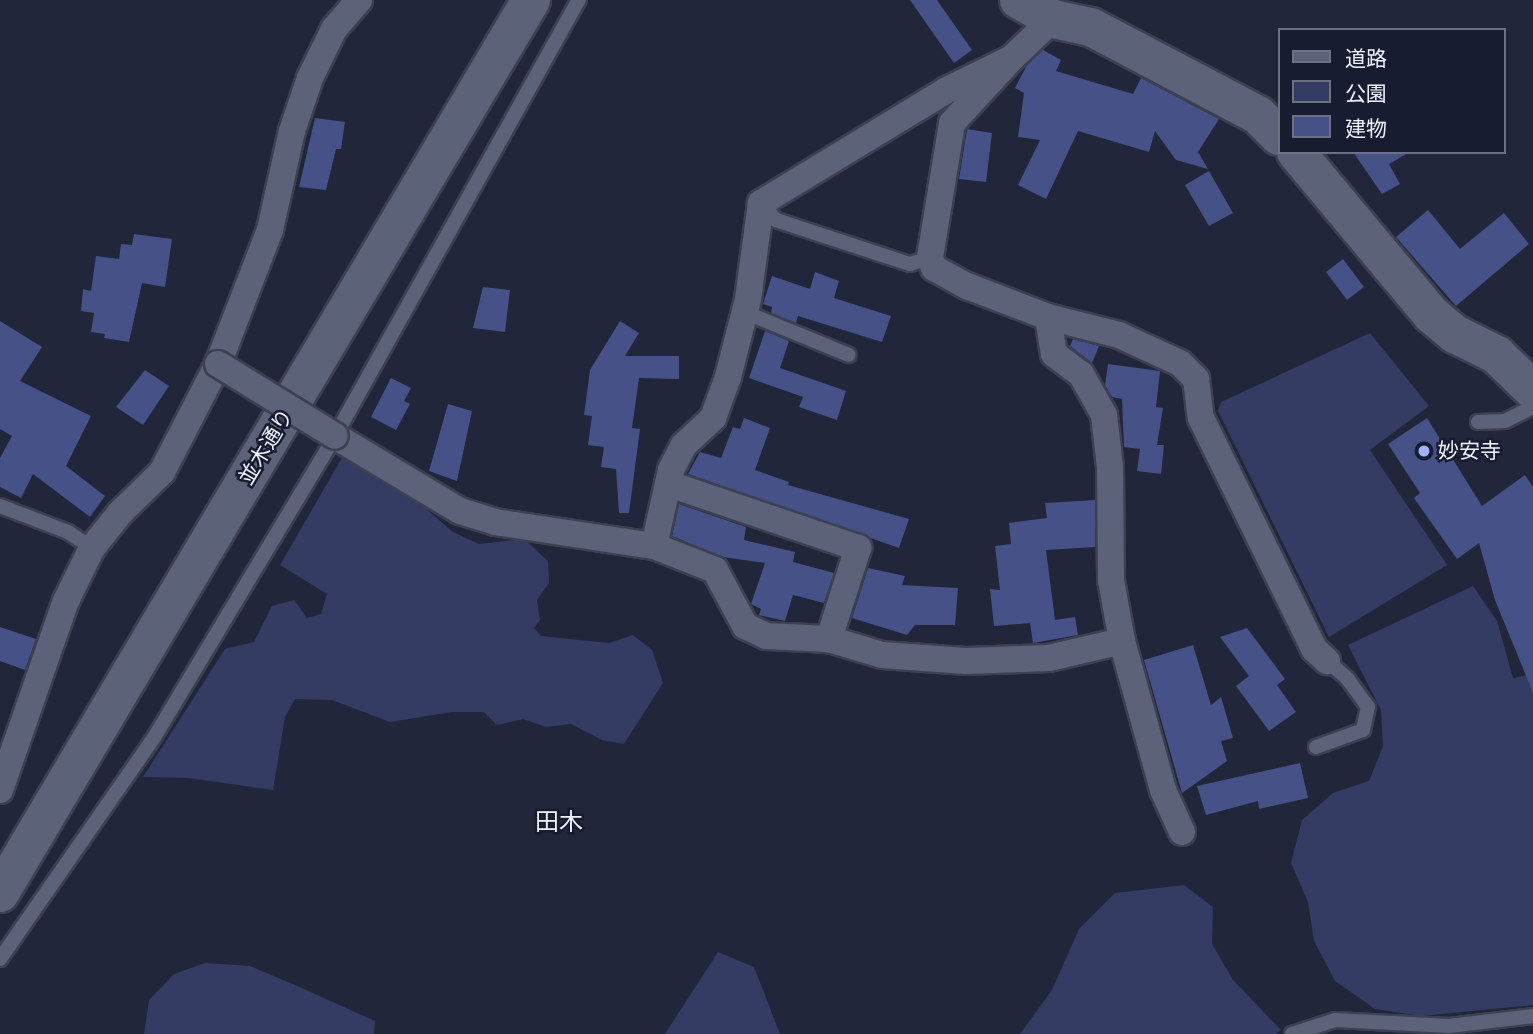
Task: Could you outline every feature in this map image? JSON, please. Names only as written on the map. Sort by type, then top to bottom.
[{"type":"street","points":[[0,790],[66,601],[92,548],[120,513],[162,472],[218,364],[270,230],[292,131],[310,78],[334,29],[359,0]]},
{"type":"street","name":"並木通り","points":[[0,893],[531,0]]},
{"type":"street","points":[[1019,0],[1053,19],[1091,27],[1258,115],[1278,134]]},
{"type":"street","points":[[1053,19],[1012,58],[952,123],[930,258],[934,268],[967,286],[1048,317],[1119,335],[1180,363],[1196,379],[1200,418],[1314,649],[1327,661]]},
{"type":"street","points":[[654,546],[669,484],[684,445],[713,418],[744,312],[761,203],[945,91],[1012,58]]},
{"type":"street","points":[[1298,154],[1432,316],[1455,334],[1497,355],[1533,390]]},
{"type":"street","points":[[1048,317],[1054,354],[1081,374],[1104,415],[1110,467],[1111,580],[1122,641],[1163,790],[1182,832]]},
{"type":"street","points":[[218,364],[460,511],[495,522],[654,546],[715,570],[745,626],[766,636],[829,639],[883,655],[966,661],[1049,658],[1122,641]]},
{"type":"street","points":[[669,484],[858,548],[829,639]]},
{"type":"lane","points":[[0,958],[155,736],[335,436],[579,0]]},
{"type":"lane","points":[[761,203],[775,220],[910,264],[930,258]]},
{"type":"lane","points":[[744,312],[849,355]]},
{"type":"lane","points":[[1478,422],[1505,421],[1533,407]]},
{"type":"lane","points":[[0,506],[68,532],[92,548]]},
{"type":"lane","points":[[1316,747],[1363,730],[1368,707],[1348,679],[1327,661]]},
{"type":"lane","points":[[1292,1034],[1335,1020],[1449,1026],[1533,1016]]},
{"type":"green space","points":[[1370,333],[1429,406],[1370,450],[1447,565],[1329,637],[1218,411],[1221,402]]},
{"type":"green space","points":[[343,456],[425,508],[453,532],[479,544],[524,539],[548,561],[549,583],[537,600],[540,620],[534,628],[541,636],[609,643],[633,635],[652,650],[663,683],[624,744],[602,740],[571,724],[546,727],[523,719],[497,725],[484,712],[452,712],[390,722],[332,700],[295,699],[285,717],[273,790],[189,778],[143,777],[225,649],[254,642],[272,606],[294,600],[307,618],[321,614],[327,594],[280,565]]},
{"type":"green space","points":[[1473,586],[1497,621],[1513,678],[1533,674],[1533,1005],[1421,1016],[1375,1009],[1335,981],[1314,941],[1308,902],[1291,863],[1302,820],[1333,793],[1369,781],[1383,746],[1381,710],[1348,645]]},
{"type":"green space","points":[[1184,885],[1213,907],[1212,944],[1233,980],[1281,1030],[1276,1034],[1020,1034],[1052,990],[1079,929],[1115,893]]},
{"type":"green space","points":[[718,952],[754,967],[780,1034],[665,1034]]},
{"type":"green space","points":[[205,963],[250,966],[375,1021],[374,1034],[144,1034],[149,1000],[174,974]]},
{"type":"building","points":[[910,0],[937,0],[972,50],[954,63]]},
{"type":"building","points":[[1043,50],[1061,60],[1056,71],[1133,94],[1141,78],[1219,119],[1198,152],[1208,169],[1176,160],[1155,131],[1149,152],[1078,131],[1046,199],[1018,185],[1040,140],[1018,137],[1024,93],[1015,88],[1027,65]]},
{"type":"building","points":[[315,118],[345,122],[341,149],[336,149],[326,190],[299,187]]},
{"type":"building","points":[[967,129],[992,133],[986,182],[959,179]]},
{"type":"building","points":[[1354,154],[1406,154],[1389,164],[1400,184],[1382,194]]},
{"type":"building","points":[[1209,171],[1233,213],[1209,226],[1185,185]]},
{"type":"building","points":[[1428,210],[1460,249],[1504,213],[1529,244],[1456,306],[1396,237]]},
{"type":"building","points":[[134,234],[172,239],[165,287],[142,283],[129,342],[104,338],[105,334],[91,332],[94,313],[81,311],[83,289],[91,291],[96,256],[119,259],[121,244],[132,245]]},
{"type":"building","points":[[1343,259],[1364,287],[1347,300],[1326,272]]},
{"type":"building","points":[[815,272],[839,281],[834,298],[891,316],[882,342],[798,316],[796,323],[771,313],[772,307],[763,304],[772,276],[810,289]]},
{"type":"building","points":[[483,287],[510,290],[505,332],[473,328]]},
{"type":"building","points":[[0,321],[42,347],[20,381],[91,416],[66,466],[105,496],[90,517],[33,474],[21,498],[0,487],[0,458],[12,436],[0,429]]},
{"type":"building","points":[[620,321],[639,333],[625,356],[679,356],[679,379],[639,378],[632,428],[640,429],[629,513],[619,513],[616,469],[601,467],[604,447],[588,445],[592,416],[584,415],[590,370]]},
{"type":"building","points":[[765,331],[789,341],[780,368],[846,391],[837,420],[799,407],[803,397],[749,378]]},
{"type":"building","points":[[1073,339],[1099,346],[1092,363],[1070,346]]},
{"type":"building","points":[[1108,364],[1160,371],[1156,407],[1163,408],[1157,445],[1164,445],[1161,474],[1137,471],[1140,449],[1124,447],[1122,399],[1112,397],[1105,385]]},
{"type":"building","points":[[145,370],[169,386],[143,425],[116,407]]},
{"type":"building","points":[[391,378],[411,388],[404,401],[410,404],[396,430],[371,417]]},
{"type":"building","points":[[448,404],[472,411],[457,481],[429,471]]},
{"type":"building","points":[[744,418],[770,428],[755,470],[789,482],[788,485],[909,519],[899,548],[688,474],[700,452],[721,458],[733,427],[740,429]]},
{"type":"building","points":[[1427,418],[1482,506],[1525,475],[1533,487],[1533,693],[1495,600],[1479,543],[1457,559],[1414,498],[1420,493],[1388,444]]},
{"type":"building","points":[[1095,500],[1095,547],[1046,550],[1055,620],[1075,617],[1078,635],[1033,643],[1030,623],[994,626],[990,589],[1000,590],[995,546],[1011,544],[1009,523],[1047,518],[1045,503]]},
{"type":"building","points":[[679,504],[746,527],[744,540],[795,552],[793,562],[834,573],[824,603],[793,595],[785,621],[759,615],[761,609],[751,604],[765,563],[722,557],[672,536]]},
{"type":"building","points":[[868,568],[905,576],[902,585],[958,588],[955,625],[915,625],[907,635],[852,618]]},
{"type":"building","points":[[0,627],[36,639],[25,670],[0,661]]},
{"type":"building","points":[[1247,628],[1285,679],[1277,685],[1296,712],[1269,731],[1236,686],[1249,676],[1220,637]]},
{"type":"building","points":[[1193,645],[1211,705],[1221,697],[1233,738],[1221,741],[1227,761],[1182,793],[1144,660]]},
{"type":"building","points":[[1300,763],[1308,798],[1259,809],[1258,801],[1206,815],[1197,786]]},
{"type":"place","name":"妙安寺","points":[[1424,451]]},
{"type":"district","name":"田木","points":[[559,823]]}]
